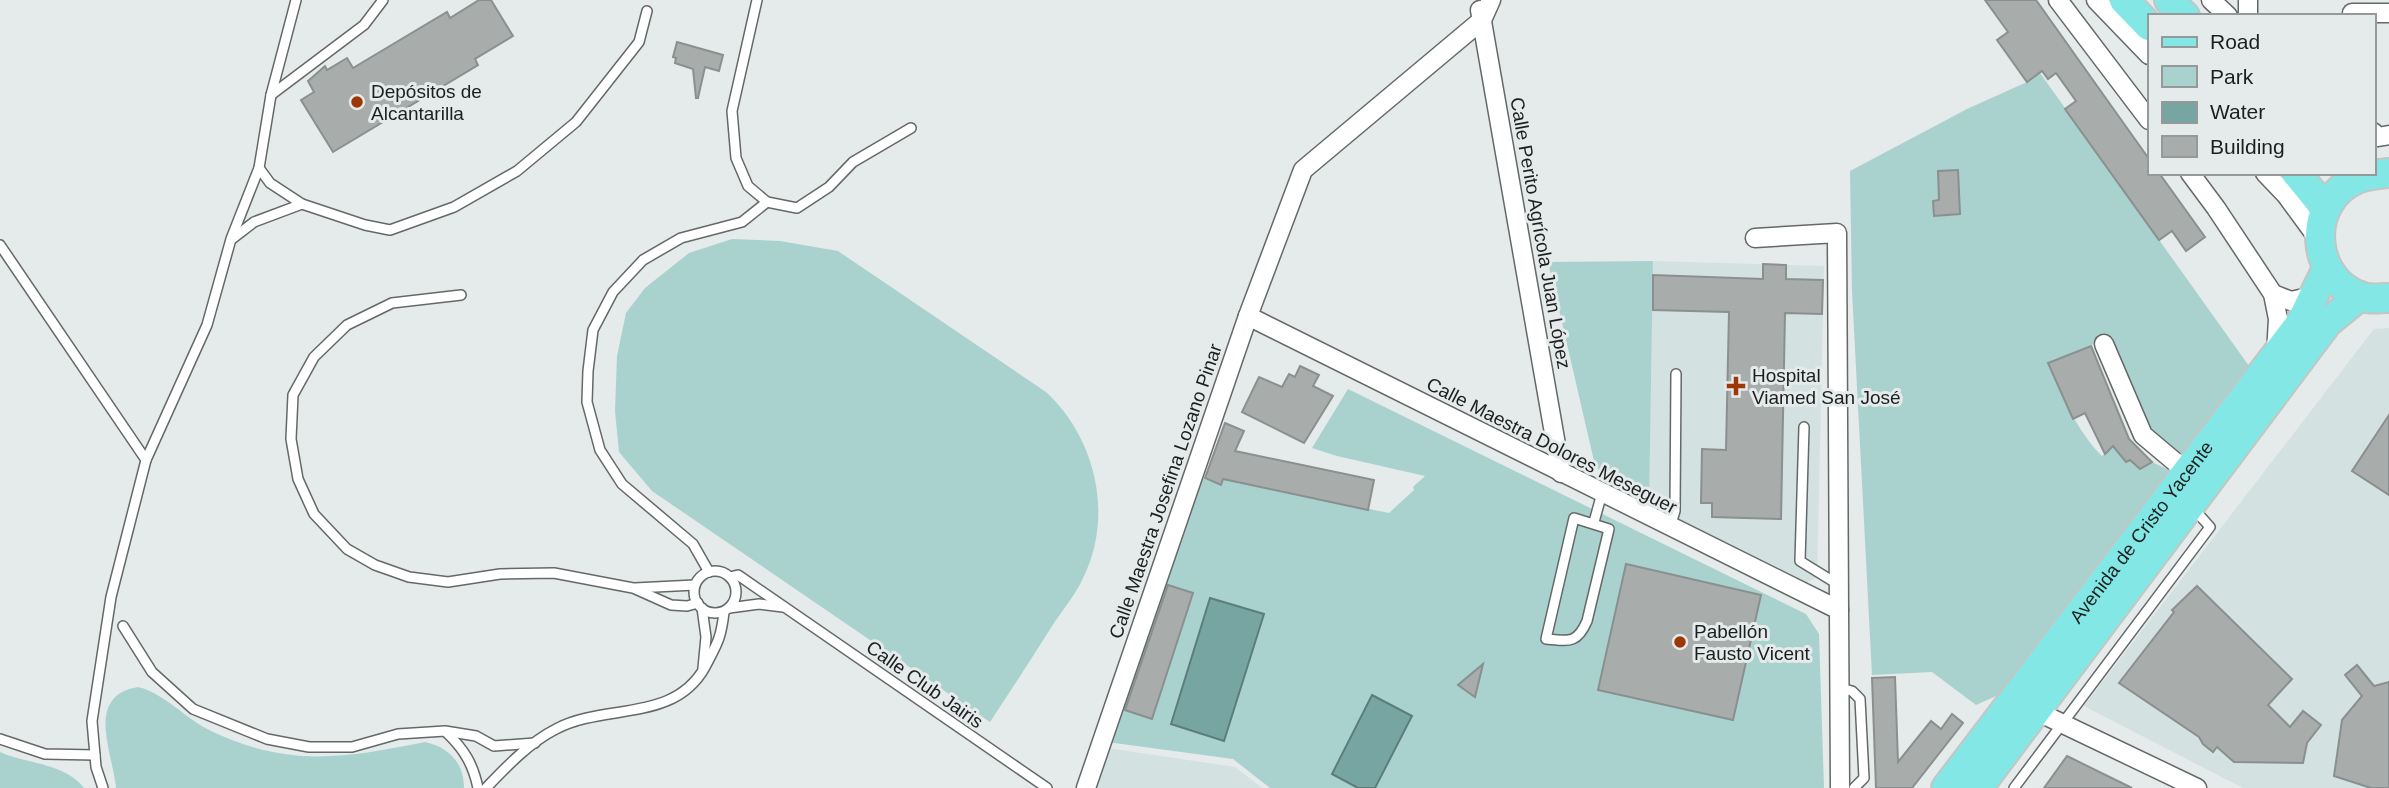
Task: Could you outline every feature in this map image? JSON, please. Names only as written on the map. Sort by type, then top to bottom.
[{"type":"main road","points":[[2124,0],[2148,25]]},
{"type":"main road","points":[[2169,0],[2183,14]]},
{"type":"main road","points":[[2298,175],[2325,208]]},
{"type":"main road","points":[[2366,175],[2338,191],[2325,208],[2319,240],[2327,268],[2339,284],[2380,298]]},
{"type":"main road","name":"Avenida de Cristo Yacente","points":[[1946,788],[2301,322],[2327,268]]},
{"type":"main road","name":"Avenida de Cristo Yacente","points":[[1978,788],[2328,322],[2380,298]]},
{"type":"street","name":"Calle Perito Agrícola Juan López","points":[[1478,0],[1562,473]]},
{"type":"street","points":[[1482,20],[1491,0]]},
{"type":"street","points":[[2058,0],[2148,119]]},
{"type":"street","points":[[2096,0],[2148,54]]},
{"type":"street","points":[[2211,0],[2226,14]]},
{"type":"street","points":[[2352,10],[2389,13]]},
{"type":"street","name":"Calle Maestra Josefina Lozano Pinar","points":[[1086,788],[1248,316],[1303,170],[1482,20]]},
{"type":"street","points":[[2191,175],[2216,208],[2273,294],[2278,319],[2276,354]]},
{"type":"street","points":[[2267,175],[2286,195],[2319,240]]},
{"type":"street","points":[[1755,238],[1838,233],[1840,788]]},
{"type":"street","points":[[2273,294],[2291,301],[2313,296]]},
{"type":"street","name":"Calle Maestra Dolores Meseguer","points":[[1248,316],[1839,610]]},
{"type":"street","points":[[2104,344],[2144,435],[2187,472]]},
{"type":"street","points":[[2036,711],[2197,788]]},
{"type":"lane","points":[[103,788],[95,755],[92,721],[111,597],[146,460],[207,325],[231,239],[258,168],[271,96],[296,0]]},
{"type":"lane","points":[[271,96],[364,25],[383,0]]},
{"type":"lane","points":[[757,0],[732,111],[736,158],[748,186],[767,202],[797,208],[829,187],[853,162],[911,128]]},
{"type":"lane","points":[[258,168],[270,183],[302,204],[365,225],[390,230],[454,207],[517,171],[576,122],[639,42],[648,11]]},
{"type":"lane","points":[[709,572],[693,544],[622,484],[600,450],[587,402],[593,330],[613,292],[643,260],[681,238],[742,222],[767,202]]},
{"type":"lane","points":[[231,239],[254,222],[302,204]]},
{"type":"lane","points":[[0,245],[146,460]]},
{"type":"lane","points":[[461,295],[392,303],[347,325],[314,357],[293,395],[291,439],[298,479],[314,514],[347,549],[375,565],[409,577],[448,582],[500,574],[554,573],[634,588],[695,585]]},
{"type":"lane","points":[[1670,527],[1675,511],[1676,374]]},
{"type":"lane","points":[[1804,427],[1800,561],[1839,585]]},
{"type":"lane","points":[[1594,522],[1602,493]]},
{"type":"lane","points":[[2014,788],[2210,527],[2191,505]]},
{"type":"lane","points":[[1574,518],[1594,522],[1609,529],[1587,621],[1581,634],[1570,641],[1546,639],[1574,518]]},
{"type":"lane","points":[[486,788],[535,743],[557,729],[588,718],[669,703],[702,675],[706,637],[700,606],[695,596],[695,585],[709,572],[718,571],[730,577],[736,589],[734,603],[726,610],[721,637],[703,670]]},
{"type":"lane","name":"Calle Club Jairis","points":[[730,577],[738,575],[1047,788]]},
{"type":"lane","points":[[634,588],[671,605],[700,606],[716,613],[759,604],[785,607]]},
{"type":"lane","points":[[123,626],[152,672],[193,709],[267,739],[309,747],[352,747],[398,734],[445,731],[477,736],[494,746],[535,743]]},
{"type":"lane","points":[[1840,688],[1852,691],[1860,699],[1864,778],[1854,788]]},
{"type":"lane","points":[[445,731],[467,755],[478,788]]},
{"type":"lane","points":[[0,739],[45,754],[95,755]]},
{"type":"shaded area","name":"Hospital Viamed San José","points":[[1653,261],[1824,266],[1817,577],[1806,583],[1649,507]]},
{"type":"shaded area","points":[[2389,328],[2389,788],[2243,788],[2084,706],[2374,329]]},
{"type":"shaded area","points":[[1107,748],[1235,767],[1262,788],[1093,788]]},
{"type":"green space","points":[[2040,73],[2254,373],[2187,463],[2157,438],[2140,419],[2110,337],[2048,363],[2077,424],[2102,456],[2113,446],[2126,462],[2130,460],[2140,469],[2152,462],[2177,474],[2005,692],[1976,705],[1932,672],[1872,675],[1852,291],[1850,171]]},
{"type":"green space","points":[[732,239],[780,241],[838,251],[1046,392],[1077,432],[1095,479],[1097,529],[1092,554],[1077,590],[990,722],[652,491],[619,452],[615,411],[617,356],[626,313],[645,288],[689,253]]},
{"type":"green space","points":[[1653,261],[1649,507],[1610,483],[1594,461],[1548,262]]},
{"type":"green space","points":[[1348,389],[1806,614],[1819,634],[1824,788],[1270,788],[1233,759],[1107,742],[1197,476],[1221,485],[1224,479],[1389,513],[1425,476],[1312,448]]},
{"type":"green space","points":[[138,687],[166,700],[211,731],[266,751],[292,755],[342,755],[425,742],[434,744],[454,758],[461,771],[464,788],[116,788],[107,743],[107,714],[111,702],[121,692]]},
{"type":"green space","points":[[0,752],[56,769],[76,780],[84,788],[0,788]]},
{"type":"water","points":[[1210,598],[1264,614],[1224,741],[1171,724]]},
{"type":"water","points":[[1372,695],[1412,716],[1375,788],[1358,788],[1332,774]]},
{"type":"building","points":[[479,0],[491,0],[513,36],[475,59],[478,65],[333,152],[301,100],[314,92],[308,81],[325,66],[327,70],[347,58],[353,68],[447,12],[450,18]]},
{"type":"building","points":[[1985,0],[2036,0],[2148,158],[2148,175],[2160,175],[2205,237],[2186,251],[2172,231],[2159,240],[2065,109],[2076,101],[2056,73],[2048,79],[2042,71],[2027,82],[1997,40],[2008,32]]},
{"type":"building","points":[[677,42],[723,55],[719,71],[705,67],[698,98],[693,69],[675,63],[676,58],[673,57]]},
{"type":"building","points":[[1958,170],[1960,214],[1934,216],[1933,201],[1939,200],[1938,171]]},
{"type":"building","points":[[1763,264],[1786,265],[1786,279],[1823,280],[1822,314],[1785,313],[1781,519],[1712,517],[1712,503],[1701,503],[1702,449],[1726,450],[1729,312],[1653,310],[1653,275],[1763,279]]},
{"type":"building","points":[[2091,346],[2129,439],[2152,462],[2140,469],[2130,460],[2126,462],[2113,446],[2105,454],[2085,413],[2073,419],[2048,363]]},
{"type":"building","points":[[1300,366],[1319,375],[1313,386],[1333,396],[1304,443],[1242,412],[1259,377],[1282,387],[1289,374],[1295,377]]},
{"type":"building","points":[[2389,415],[2389,495],[2352,471]]},
{"type":"building","points":[[1225,423],[1244,431],[1235,451],[1374,480],[1368,510],[1223,479],[1221,485],[1205,478]]},
{"type":"building","name":"Pabellón Fausto Vicent","points":[[1626,564],[1761,595],[1733,720],[1598,690]]},
{"type":"building","points":[[1168,585],[1193,593],[1152,719],[1125,710]]},
{"type":"building","points":[[2197,586],[2292,679],[2268,705],[2290,727],[2303,711],[2321,725],[2307,743],[2303,763],[2234,762],[2217,747],[2213,752],[2199,737],[2119,683],[2174,612],[2172,610]]},
{"type":"building","points":[[1483,664],[1475,697],[1458,685]]},
{"type":"building","points":[[2357,665],[2374,686],[2389,682],[2389,788],[2371,788],[2334,776],[2342,720],[2362,696],[2345,675]]},
{"type":"building","points":[[1895,677],[1898,762],[1931,721],[1941,729],[1952,714],[1963,723],[1912,788],[1876,788],[1872,678]]},
{"type":"building","points":[[2067,756],[2132,788],[2044,788]]},
{"type":"place","name":"Depósitos de Alcantarilla","points":[[357,102]]},
{"type":"place","name":"Hospital Viamed San José","points":[[1736,386]]},
{"type":"place","name":"Pabellón Fausto Vicent","points":[[1680,642]]}]
